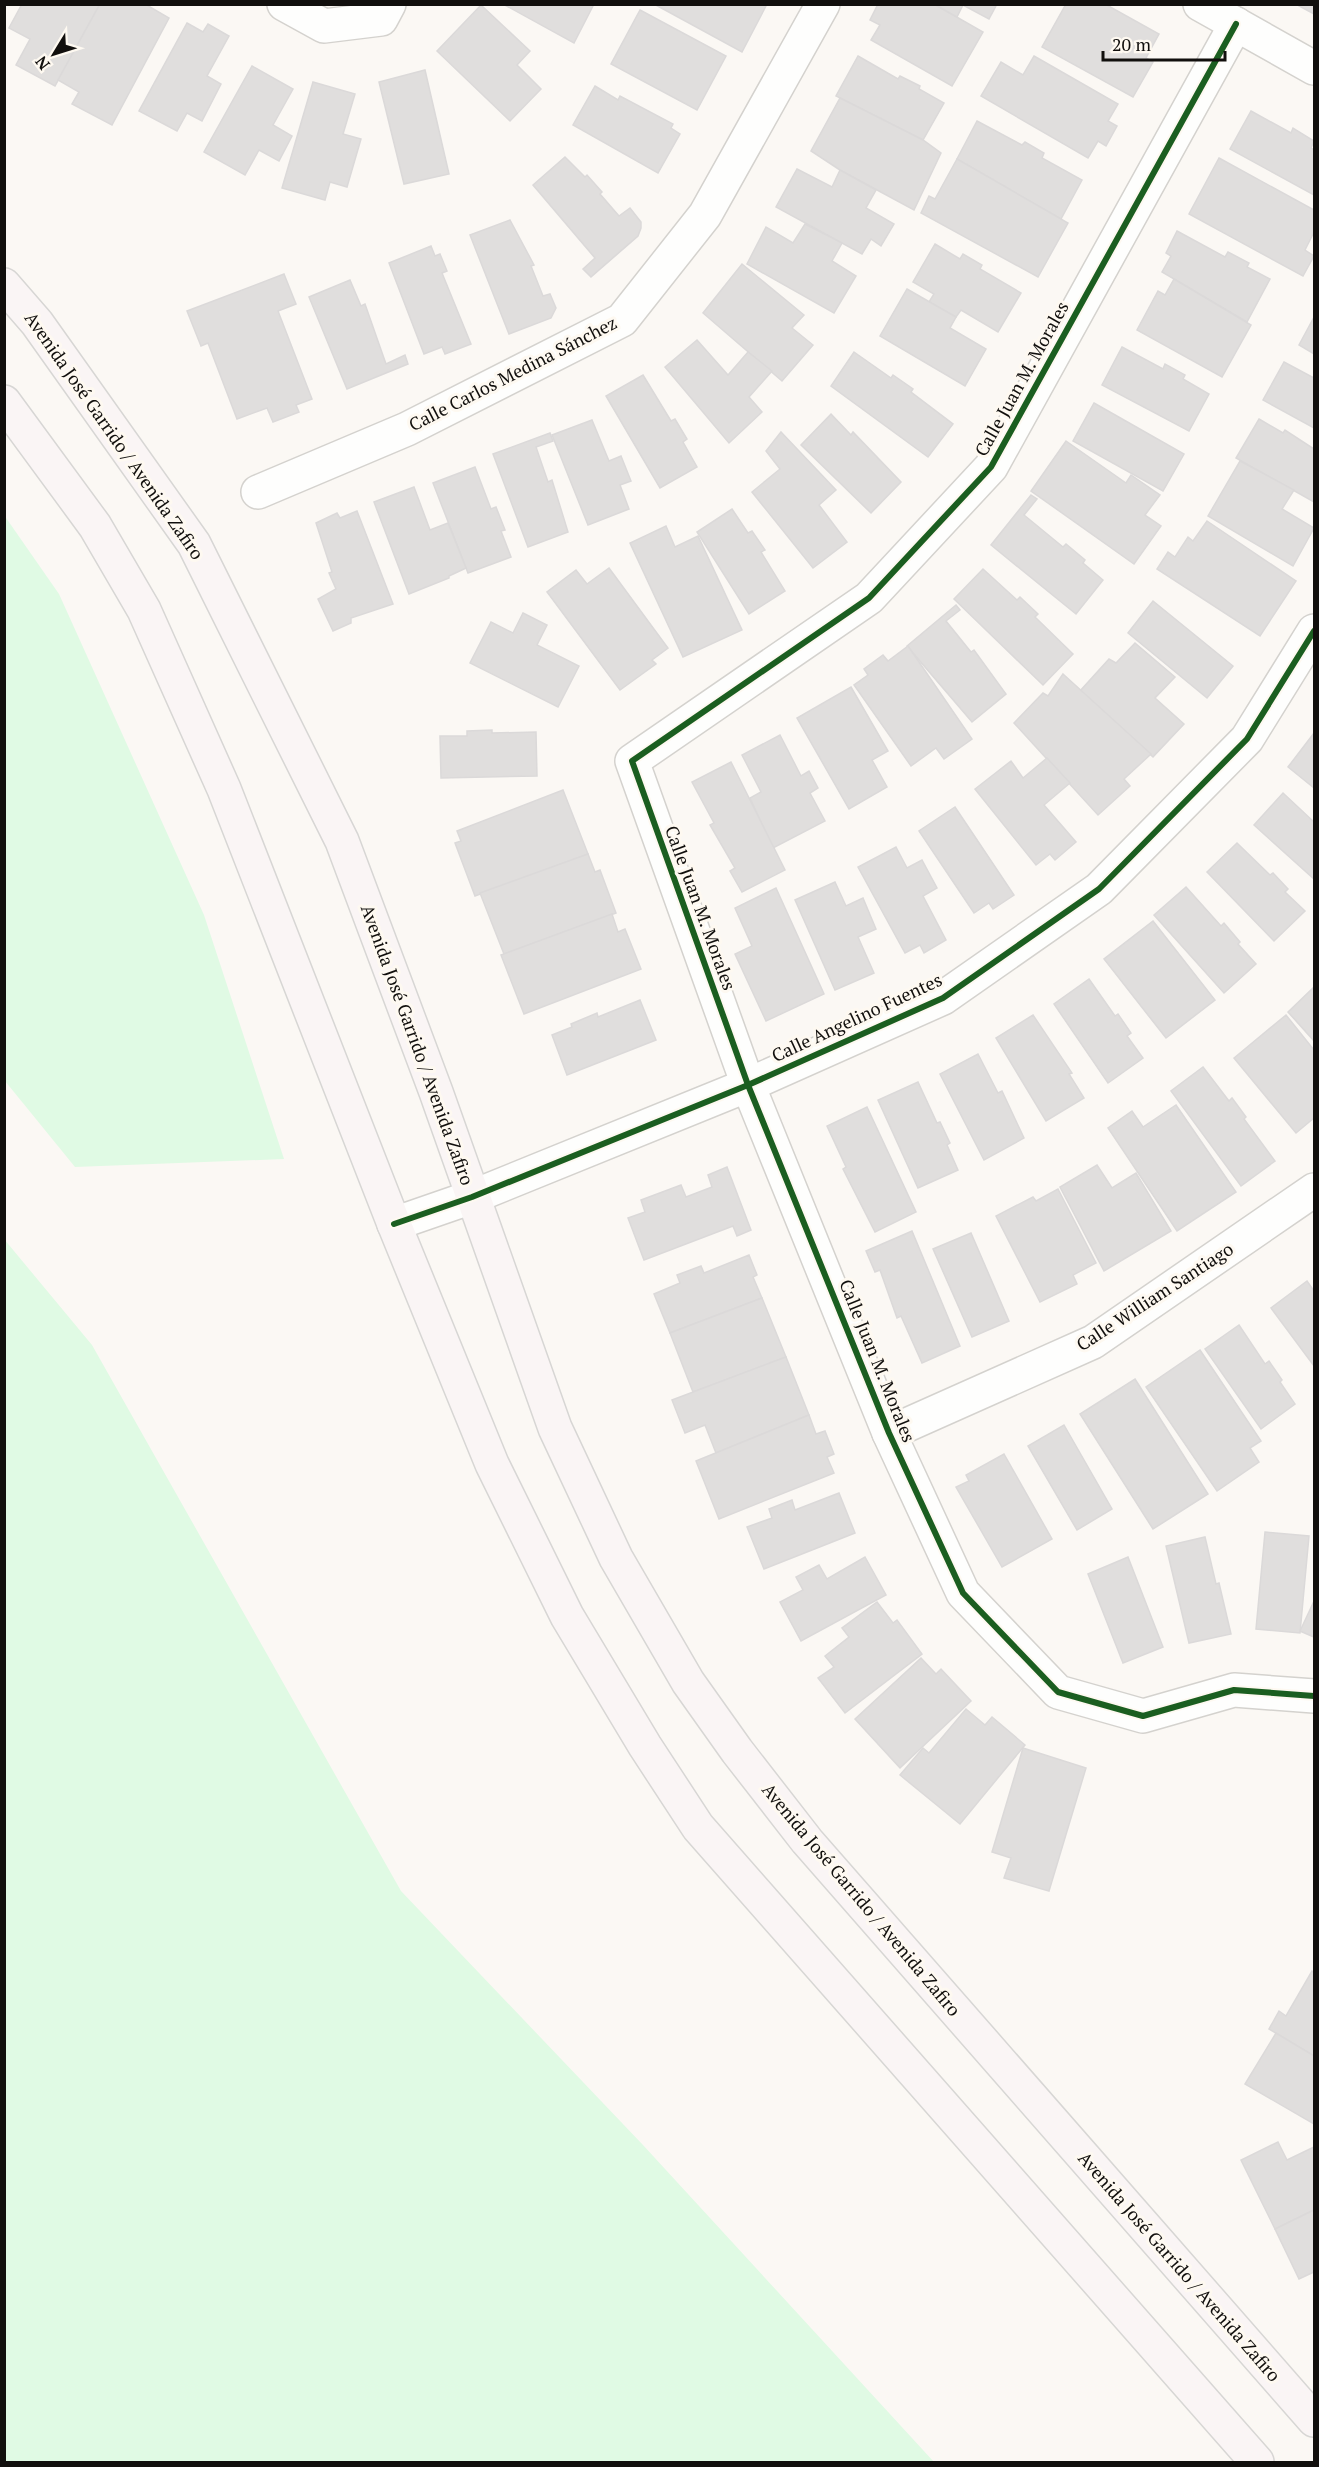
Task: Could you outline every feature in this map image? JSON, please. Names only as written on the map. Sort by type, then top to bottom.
[{"type":"main road","name":"Avenida José Garrido / Avenida Zafiro","points":[[4,285],[37,323],[194,544],[342,841],[436,1092],[555,1428],[616,1558],[688,1682],[737,1751],[807,1841],[1314,2420]]},
{"type":"main road","points":[[4,402],[95,526],[144,610],[224,789],[394,1224],[492,1464],[567,1616],[645,1746],[698,1827],[1257,2463]]},
{"type":"street","points":[[284,4],[324,26],[381,19],[389,4]]},
{"type":"street","name":"Calle Carlos Medina Sánchez","points":[[258,492],[406,429],[622,320],[705,215],[823,4]]},
{"type":"street","points":[[1200,4],[1314,68]]},
{"type":"street","name":"Calle Juan M. Morales","points":[[1236,24],[991,467],[869,598],[632,761],[748,1085],[890,1433],[963,1593],[1058,1692],[1143,1716],[1234,1690],[1314,1696]]},
{"type":"street","name":"Calle Angelino Fuentes","points":[[394,1224],[472,1197],[748,1085],[943,998],[1099,889],[1247,739],[1314,631]]},
{"type":"street","name":"Calle William Santiago","points":[[890,1433],[1093,1342],[1314,1190]]},
{"type":"green space","points":[[4,515],[59,594],[204,915],[284,1159],[75,1167],[5,1081]]},
{"type":"green space","points":[[4,1239],[92,1345],[401,1891],[643,2145],[934,2462],[5,2462]]},
{"type":"building","points":[[22,4],[100,4],[55,86],[16,65],[30,39],[9,28]]},
{"type":"building","points":[[100,4],[145,4],[169,18],[112,125],[72,104],[79,92],[58,80]]},
{"type":"building","points":[[503,4],[594,4],[574,43]]},
{"type":"building","points":[[654,4],[767,4],[742,52]]},
{"type":"building","points":[[878,4],[934,4],[983,32],[952,86],[871,40],[880,25],[870,20]]},
{"type":"building","points":[[934,4],[997,4],[989,19],[963,5],[957,17]]},
{"type":"building","points":[[1066,4],[1105,4],[1159,34],[1146,58],[1153,62],[1133,97],[1042,47]]},
{"type":"building","points":[[1300,4],[1314,4],[1314,14],[1299,6]]},
{"type":"building","points":[[481,5],[530,51],[517,65],[541,89],[510,121],[437,51]]},
{"type":"building","points":[[640,10],[726,56],[697,110],[611,64]]},
{"type":"building","points":[[187,23],[203,32],[208,24],[229,36],[207,76],[221,84],[202,121],[187,113],[177,131],[139,111]]},
{"type":"building","points":[[858,56],[898,79],[900,76],[920,86],[919,89],[944,103],[923,140],[836,96]]},
{"type":"building","points":[[1034,56],[1118,104],[1108,121],[1117,126],[1106,146],[1098,141],[1088,158],[981,96],[1001,62],[1023,75]]},
{"type":"building","points":[[252,66],[293,89],[273,125],[292,136],[279,161],[259,150],[245,175],[204,152]]},
{"type":"building","points":[[425,70],[449,174],[404,184],[379,82]]},
{"type":"building","points":[[313,82],[355,94],[343,134],[361,139],[347,187],[330,182],[325,200],[282,188]]},
{"type":"building","points":[[595,86],[618,100],[620,96],[673,124],[671,128],[680,134],[658,173],[573,125]]},
{"type":"building","points":[[840,98],[923,140],[941,153],[914,210],[840,170],[811,151]]},
{"type":"building","points":[[1251,111],[1291,133],[1293,128],[1314,141],[1311,148],[1314,150],[1314,195],[1230,149]]},
{"type":"building","points":[[977,121],[1022,145],[1025,142],[1044,153],[1042,158],[1082,180],[1061,219],[957,159]]},
{"type":"building","points":[[565,157],[585,177],[587,175],[619,216],[630,208],[641,222],[638,236],[591,277],[583,269],[595,258],[533,185]]},
{"type":"building","points":[[1219,158],[1314,210],[1314,232],[1305,250],[1314,256],[1303,276],[1189,214]]},
{"type":"building","points":[[957,159],[1068,223],[1038,277],[921,213],[929,196],[935,199]]},
{"type":"building","points":[[797,169],[832,187],[840,170],[876,190],[866,208],[894,224],[881,246],[871,239],[862,254],[776,207]]},
{"type":"building","points":[[510,220],[534,265],[531,266],[543,296],[550,294],[556,308],[551,318],[509,334],[470,235]]},
{"type":"building","points":[[805,224],[842,243],[832,261],[856,276],[834,313],[747,264],[766,227],[793,243]]},
{"type":"building","points":[[1177,231],[1225,257],[1228,252],[1249,263],[1247,267],[1270,279],[1247,322],[1162,272],[1171,256],[1166,253]]},
{"type":"building","points":[[935,244],[960,259],[963,254],[982,265],[980,269],[1021,293],[998,332],[961,310],[956,317],[929,302],[934,294],[913,282]]},
{"type":"building","points":[[431,246],[435,256],[440,254],[447,271],[442,273],[471,344],[445,354],[442,347],[424,354],[389,263]]},
{"type":"building","points":[[742,264],[804,315],[792,328],[813,345],[782,381],[703,313]]},
{"type":"building","points":[[284,274],[296,304],[278,311],[312,399],[296,405],[299,412],[273,422],[267,408],[237,419],[208,343],[201,346],[187,311]]},
{"type":"building","points":[[1174,279],[1251,325],[1222,377],[1137,330],[1158,291],[1165,295]]},
{"type":"building","points":[[350,280],[361,306],[365,304],[386,364],[405,355],[408,364],[347,389],[309,297]]},
{"type":"building","points":[[907,289],[956,317],[950,328],[986,349],[965,386],[880,336]]},
{"type":"building","points":[[1314,317],[1314,354],[1299,345]]},
{"type":"building","points":[[697,340],[728,375],[748,352],[772,371],[749,397],[762,412],[729,443],[665,367]]},
{"type":"building","points":[[1122,347],[1163,369],[1165,364],[1185,375],[1183,379],[1209,394],[1189,431],[1102,385]]},
{"type":"building","points":[[854,352],[891,378],[893,375],[913,389],[911,392],[953,424],[928,457],[831,386]]},
{"type":"building","points":[[1284,362],[1314,378],[1314,428],[1263,400]]},
{"type":"building","points":[[643,375],[671,421],[675,419],[687,439],[683,442],[697,467],[660,488],[606,396]]},
{"type":"building","points":[[1094,403],[1184,454],[1163,491],[1073,441]]},
{"type":"building","points":[[831,414],[851,435],[853,432],[901,482],[871,513],[801,445]]},
{"type":"building","points":[[1259,419],[1283,433],[1285,430],[1314,449],[1314,502],[1236,458]]},
{"type":"building","points":[[592,420],[609,461],[621,456],[631,481],[620,485],[629,509],[588,525],[552,435]]},
{"type":"building","points":[[781,432],[836,490],[819,505],[847,542],[813,568],[752,492],[780,469],[766,451]]},
{"type":"building","points":[[550,433],[553,441],[536,447],[548,482],[552,480],[568,532],[528,547],[493,454]]},
{"type":"building","points":[[1066,441],[1126,483],[1131,475],[1160,495],[1145,515],[1161,526],[1134,564],[1031,491]]},
{"type":"building","points":[[1240,461],[1294,490],[1282,509],[1314,528],[1293,566],[1208,516]]},
{"type":"building","points":[[475,467],[491,509],[496,507],[505,530],[501,531],[511,557],[468,573],[433,483]]},
{"type":"building","points":[[414,487],[430,530],[448,523],[466,568],[449,578],[409,594],[374,502]]},
{"type":"building","points":[[1031,495],[1037,499],[1024,515],[1063,547],[1066,544],[1103,580],[1076,614],[991,545]]},
{"type":"building","points":[[732,509],[748,533],[752,531],[765,550],[761,552],[785,591],[749,614],[697,532]]},
{"type":"building","points":[[357,511],[393,604],[351,618],[351,623],[333,631],[318,599],[336,589],[329,573],[332,572],[316,523],[337,513],[340,518]]},
{"type":"building","points":[[1207,521],[1296,581],[1260,636],[1157,569],[1168,552],[1175,557],[1188,537],[1193,541]]},
{"type":"building","points":[[666,526],[675,547],[698,536],[742,630],[683,657],[630,543]]},
{"type":"building","points":[[609,568],[668,648],[652,660],[656,664],[620,690],[547,592],[576,570],[587,584]]},
{"type":"building","points":[[983,569],[1017,600],[1020,597],[1038,614],[1035,617],[1073,654],[1043,685],[954,599]]},
{"type":"building","points":[[1153,601],[1233,666],[1207,698],[1128,633]]},
{"type":"building","points":[[956,605],[960,610],[946,621],[971,652],[974,650],[1006,694],[972,722],[907,646]]},
{"type":"building","points":[[523,613],[547,625],[537,645],[579,666],[558,707],[470,663],[491,622],[513,633]]},
{"type":"building","points":[[1135,643],[1175,677],[1155,698],[1184,724],[1153,757],[1080,691],[1109,659],[1116,663]]},
{"type":"building","points":[[908,646],[972,739],[944,759],[936,748],[911,766],[854,685],[868,675],[864,669],[883,655],[888,661]]},
{"type":"building","points":[[1063,674],[1151,754],[1124,779],[1130,786],[1098,815],[1014,723],[1043,693],[1048,696]]},
{"type":"building","points":[[851,687],[888,751],[872,760],[887,787],[849,809],[797,718]]},
{"type":"building","points":[[492,730],[492,733],[536,732],[537,776],[441,778],[440,736],[467,736],[467,731]]},
{"type":"building","points":[[1314,733],[1314,788],[1288,767]]},
{"type":"building","points":[[780,735],[801,776],[809,771],[818,788],[810,793],[825,821],[773,848],[750,798],[761,792],[742,755]]},
{"type":"building","points":[[1047,758],[1070,783],[1044,805],[1076,842],[1055,860],[1050,854],[1036,865],[975,789],[1011,761],[1023,778]]},
{"type":"building","points":[[731,762],[785,870],[742,892],[730,871],[735,868],[710,825],[714,823],[692,782]]},
{"type":"building","points":[[563,790],[588,854],[475,896],[455,843],[461,841],[457,831]]},
{"type":"building","points":[[1283,793],[1314,822],[1314,879],[1254,825]]},
{"type":"building","points":[[955,807],[1014,895],[993,909],[989,903],[974,913],[919,831]]},
{"type":"building","points":[[1237,843],[1270,875],[1273,873],[1288,889],[1285,892],[1305,911],[1274,941],[1207,872]]},
{"type":"building","points":[[896,847],[907,868],[922,860],[937,888],[923,896],[946,940],[924,953],[920,945],[905,953],[858,867]]},
{"type":"building","points":[[588,854],[595,872],[600,870],[616,913],[504,954],[480,893]]},
{"type":"building","points":[[835,882],[846,906],[863,898],[876,929],[858,937],[874,973],[835,990],[795,900]]},
{"type":"building","points":[[1186,887],[1221,926],[1224,923],[1240,942],[1238,944],[1256,964],[1224,993],[1154,915]]},
{"type":"building","points":[[776,888],[824,994],[766,1021],[735,954],[752,946],[735,908]]},
{"type":"building","points":[[612,914],[618,932],[625,929],[641,969],[524,1014],[501,955]]},
{"type":"building","points":[[1153,921],[1215,1000],[1166,1038],[1104,959]]},
{"type":"building","points":[[1089,979],[1115,1016],[1118,1014],[1131,1033],[1127,1036],[1143,1058],[1108,1083],[1054,1004]]},
{"type":"building","points":[[1314,987],[1314,1041],[1288,1012]]},
{"type":"building","points":[[640,1000],[656,1040],[567,1075],[552,1035],[597,1013],[598,1017]]},
{"type":"building","points":[[1033,1015],[1072,1073],[1069,1074],[1084,1098],[1046,1121],[996,1038]]},
{"type":"building","points":[[1286,1015],[1314,1050],[1314,1118],[1296,1133],[1234,1058]]},
{"type":"building","points":[[978,1054],[998,1093],[1002,1091],[1024,1138],[984,1160],[940,1074]]},
{"type":"building","points":[[1203,1067],[1229,1101],[1232,1098],[1246,1117],[1244,1119],[1275,1161],[1241,1186],[1171,1091]]},
{"type":"building","points":[[918,1082],[937,1123],[940,1122],[950,1143],[947,1145],[958,1170],[918,1188],[878,1100]]},
{"type":"building","points":[[1176,1105],[1236,1192],[1177,1231],[1108,1128],[1132,1111],[1143,1127]]},
{"type":"building","points":[[867,1107],[916,1212],[875,1232],[843,1169],[846,1167],[827,1126]]},
{"type":"building","points":[[1097,1165],[1112,1188],[1136,1173],[1171,1231],[1104,1271],[1060,1187]]},
{"type":"building","points":[[727,1167],[751,1230],[737,1236],[733,1226],[644,1260],[628,1218],[645,1212],[641,1200],[681,1185],[686,1197],[712,1187],[708,1175]]},
{"type":"building","points":[[1058,1189],[1096,1263],[1073,1275],[1077,1284],[1040,1302],[996,1216],[1033,1197],[1036,1201]]},
{"type":"building","points":[[912,1231],[960,1346],[922,1363],[901,1316],[897,1318],[880,1270],[875,1272],[866,1251]]},
{"type":"building","points":[[971,1233],[1009,1321],[972,1337],[933,1249]]},
{"type":"building","points":[[749,1255],[757,1275],[753,1277],[762,1298],[670,1333],[654,1294],[680,1283],[677,1275],[701,1266],[704,1273]]},
{"type":"building","points":[[1307,1281],[1314,1291],[1314,1366],[1271,1308]]},
{"type":"building","points":[[762,1298],[786,1357],[693,1392],[670,1333]]},
{"type":"building","points":[[1239,1325],[1265,1364],[1269,1361],[1295,1404],[1261,1429],[1205,1349]]},
{"type":"building","points":[[1200,1350],[1261,1441],[1250,1448],[1259,1462],[1217,1491],[1146,1387]]},
{"type":"building","points":[[786,1357],[809,1415],[716,1453],[705,1425],[685,1433],[672,1400]]},
{"type":"building","points":[[1135,1379],[1208,1494],[1153,1529],[1080,1414]]},
{"type":"building","points":[[809,1415],[816,1434],[825,1431],[834,1454],[827,1457],[834,1473],[719,1519],[696,1461]]},
{"type":"building","points":[[1064,1425],[1112,1509],[1077,1530],[1028,1446]]},
{"type":"building","points":[[1004,1454],[1052,1539],[1002,1567],[956,1487],[969,1481],[966,1475]]},
{"type":"building","points":[[839,1493],[855,1533],[764,1569],[747,1527],[772,1518],[769,1509],[792,1500],[795,1510]]},
{"type":"building","points":[[1265,1532],[1309,1536],[1300,1633],[1256,1629]]},
{"type":"building","points":[[1205,1537],[1231,1634],[1189,1643],[1166,1546]]},
{"type":"building","points":[[865,1557],[886,1595],[801,1641],[780,1602],[803,1590],[796,1577],[819,1565],[827,1579]]},
{"type":"building","points":[[1128,1557],[1163,1647],[1123,1663],[1088,1574]]},
{"type":"building","points":[[1314,1601],[1314,1637],[1300,1631]]},
{"type":"building","points":[[877,1602],[893,1623],[897,1620],[922,1654],[845,1713],[818,1678],[834,1667],[825,1656],[849,1637],[842,1628]]},
{"type":"building","points":[[921,1658],[936,1674],[941,1669],[971,1701],[900,1768],[855,1719]]},
{"type":"building","points":[[966,1709],[985,1725],[992,1717],[1025,1745],[960,1824],[900,1775],[923,1748],[929,1753]]},
{"type":"building","points":[[1023,1748],[1086,1768],[1049,1891],[1004,1878],[1011,1858],[992,1852]]},
{"type":"building","points":[[1312,1971],[1314,1973],[1314,2056],[1269,2029],[1279,2011],[1286,2016]]},
{"type":"building","points":[[1276,2033],[1314,2056],[1314,2124],[1245,2084]]},
{"type":"building","points":[[1278,2142],[1287,2160],[1314,2147],[1314,2210],[1275,2229],[1241,2160]]},
{"type":"building","points":[[1314,2210],[1314,2272],[1299,2279],[1275,2229]]},
{"type":"cycle path","points":[[1236,24],[991,467],[869,598],[632,761],[748,1085],[889,1433],[963,1593],[1058,1692],[1143,1716],[1234,1690],[1314,1696]]},
{"type":"cycle path","points":[[394,1224],[472,1197],[748,1085],[943,998],[1099,889],[1247,739],[1314,631]]}]
